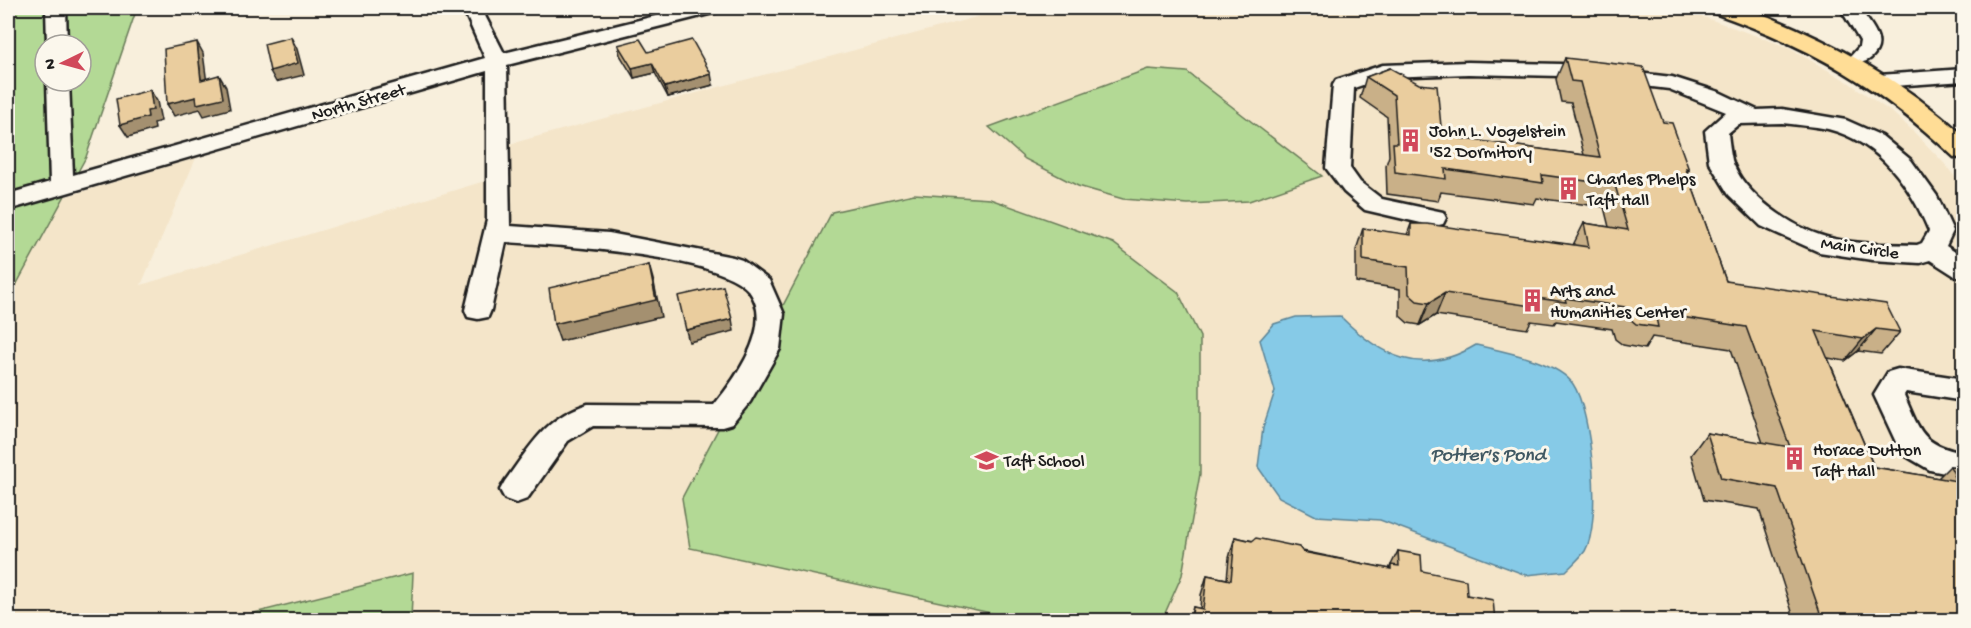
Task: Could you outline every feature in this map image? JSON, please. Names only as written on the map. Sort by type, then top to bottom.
[{"type":"main road","points":[[1722,8],[1795,36],[1929,99],[1964,130]]},
{"type":"main road","points":[[1795,36],[1820,40],[1860,57],[1890,81],[1964,150]]},
{"type":"street","points":[[56,8],[57,33]]},
{"type":"street","points":[[472,8],[497,61],[499,220],[478,310]]},
{"type":"street","name":"North Street","points":[[8,202],[497,61],[710,8]]},
{"type":"street","points":[[1850,8],[1870,41],[1869,50],[1860,57]]},
{"type":"street","points":[[1434,218],[1374,205],[1352,187],[1338,168],[1344,85],[1383,71],[1468,68],[1561,70],[1672,83],[1711,97],[1752,116]]},
{"type":"street","points":[[1890,81],[1964,75]]},
{"type":"street","points":[[58,93],[62,186]]},
{"type":"street","name":"Main Circle","points":[[1782,116],[1838,125],[1873,140],[1900,161],[1931,202],[1941,231],[1932,249],[1920,254],[1872,252],[1819,244],[1770,220],[1741,195],[1721,162],[1716,131],[1733,117],[1782,116]]},
{"type":"street","points":[[496,233],[609,241],[733,266],[760,286],[771,314],[766,349],[740,394],[722,416],[588,415],[557,433],[516,490]]},
{"type":"street","points":[[1932,249],[1964,270]]},
{"type":"street","points":[[1964,390],[1898,380],[1888,395],[1912,445],[1941,461],[1964,465]]},
{"type":"shaded area","name":"Taft School","points":[[981,8],[1679,8],[1787,47],[1845,80],[1894,114],[1911,129],[1963,187],[1963,620],[8,620],[8,300],[64,197],[196,158],[141,285],[508,174],[506,145],[987,14]]},
{"type":"green space","points":[[8,8],[137,8],[86,157],[8,300]]},
{"type":"green space","points":[[1148,69],[1187,72],[1322,176],[1249,201],[1188,204],[1123,199],[1078,186],[1025,159],[989,127]]},
{"type":"green space","points":[[914,194],[990,199],[1113,243],[1178,292],[1200,337],[1200,474],[1182,575],[1162,620],[1023,620],[690,548],[682,498],[832,212]]},
{"type":"green space","points":[[413,573],[411,620],[226,620]]},
{"type":"water","name":"Potter's Pond","points":[[1340,316],[1371,342],[1403,358],[1420,361],[1437,360],[1456,355],[1476,345],[1542,363],[1555,369],[1573,384],[1580,398],[1590,441],[1594,493],[1590,537],[1585,551],[1566,571],[1526,575],[1380,520],[1316,516],[1279,497],[1258,467],[1263,428],[1275,391],[1260,340],[1274,324],[1296,317]]},
{"type":"building","points":[[291,37],[298,63],[270,71],[264,44]]},
{"type":"building","points":[[640,39],[648,52],[692,40],[711,74],[665,87],[652,63],[632,68],[618,45]]},
{"type":"building","points":[[197,42],[201,80],[219,75],[223,98],[197,104],[196,97],[167,104],[164,49]]},
{"type":"building","points":[[1565,58],[1643,67],[1663,122],[1672,123],[1726,281],[1886,304],[1900,332],[1876,329],[1863,339],[1816,331],[1874,467],[1957,481],[1950,466],[1964,468],[1964,621],[1823,621],[1777,488],[1721,478],[1707,433],[1790,447],[1746,327],[1655,313],[1658,327],[1636,324],[1628,317],[1625,307],[1565,298],[1566,302],[1536,298],[1538,307],[1445,293],[1429,303],[1417,301],[1409,294],[1408,267],[1363,260],[1363,228],[1411,235],[1411,224],[1427,224],[1589,247],[1584,223],[1628,230],[1615,185],[1542,175],[1543,183],[1445,169],[1446,179],[1395,172],[1393,143],[1397,143],[1394,95],[1366,77],[1390,68],[1419,84],[1437,86],[1442,136],[1600,157],[1580,82],[1571,81]]},
{"type":"building","points":[[150,90],[153,110],[147,111],[148,117],[120,125],[116,99]]},
{"type":"building","points":[[649,265],[656,300],[554,324],[549,288]]},
{"type":"building","points":[[723,286],[732,319],[686,330],[678,296]]},
{"type":"building","points":[[1235,537],[1252,541],[1256,538],[1299,547],[1303,552],[1391,569],[1391,565],[1399,566],[1398,551],[1421,555],[1422,571],[1466,580],[1467,595],[1493,600],[1495,621],[1320,621],[1301,616],[1301,621],[1191,621],[1193,607],[1203,609],[1207,575],[1231,580]]},
{"type":"place","name":"John L. Vogelstein '52 Dormitory","points":[[1411,140]]},
{"type":"place","name":"Charles Phelps Taft Hall","points":[[1569,188]]},
{"type":"place","name":"Arts and Humanities Center","points":[[1532,300]]},
{"type":"place","name":"Horace Dutton Taft Hall","points":[[1795,459]]},
{"type":"place","name":"Taft School","points":[[986,460]]}]
